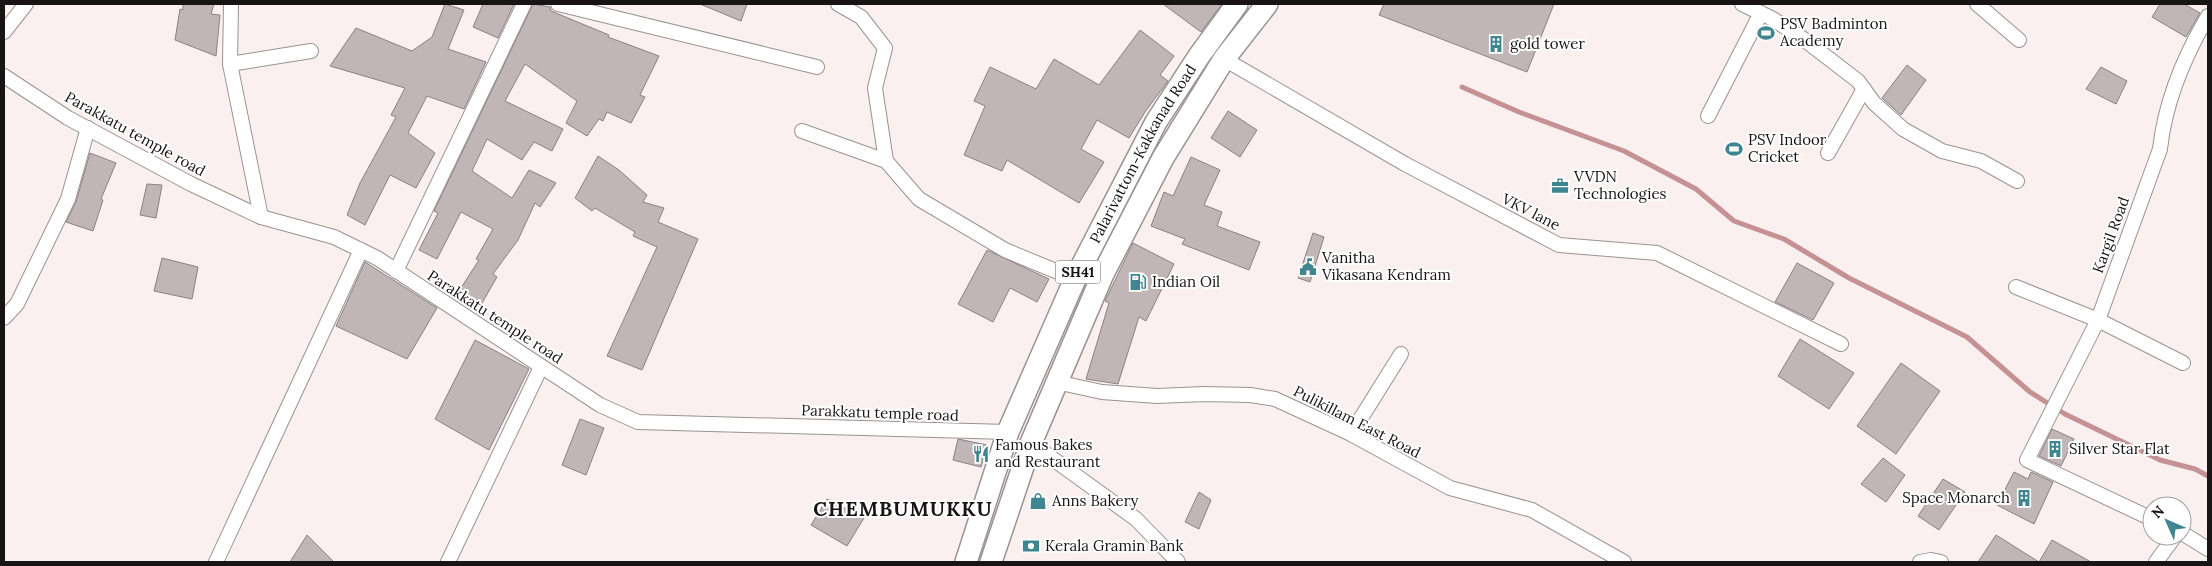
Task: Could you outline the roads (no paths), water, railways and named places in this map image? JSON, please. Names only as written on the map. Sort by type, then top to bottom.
[{"type":"main road","name":"Palarivattom-Kakkanad Road","points":[[966,562],[1008,432],[1090,248],[1156,122],[1199,56],[1237,4]]},
{"type":"main road","points":[[991,562],[1030,443],[1112,257],[1163,158],[1224,59],[1267,4]]},
{"type":"main road","points":[[1090,248],[1112,257]]},
{"type":"street","points":[[4,32],[26,4]]},
{"type":"street","points":[[231,4],[230,64],[261,217]]},
{"type":"street","points":[[396,271],[524,4]]},
{"type":"street","points":[[558,4],[817,67]]},
{"type":"street","points":[[838,4],[861,17],[885,48],[875,88],[886,161]]},
{"type":"street","points":[[1742,4],[1802,38],[1858,81],[1874,103],[1903,129],[1942,151],[1981,161],[2017,181]]},
{"type":"street","points":[[1977,4],[2019,40]]},
{"type":"street","points":[[1708,116],[1761,14]]},
{"type":"street","name":"Kargil Road","points":[[2142,514],[2027,460],[2098,320],[2160,150],[2162,130],[2176,87],[2196,37],[2208,16]]},
{"type":"street","points":[[230,64],[310,51]]},
{"type":"street","name":"VKV lane","points":[[1224,59],[1405,164],[1559,244],[1657,253],[1841,344]]},
{"type":"street","name":"Parakkatu temple road","points":[[4,76],[88,128],[191,184],[261,217],[334,237],[361,250],[600,405],[638,422],[1008,432]]},
{"type":"street","points":[[1828,153],[1864,89]]},
{"type":"street","points":[[4,318],[17,304],[68,199],[88,128]]},
{"type":"street","points":[[802,131],[886,161],[919,199],[1005,250],[1039,266],[1075,279]]},
{"type":"street","points":[[216,562],[361,250]]},
{"type":"street","points":[[2016,287],[2098,320],[2183,363]]},
{"type":"street","points":[[1351,434],[1401,354]]},
{"type":"street","points":[[448,562],[454,553],[496,459],[541,366]]},
{"type":"street","name":"Pulikillam East Road","points":[[1056,382],[1102,392],[1157,396],[1204,394],[1264,396],[1301,410],[1351,434],[1450,488],[1532,510],[1624,562]]},
{"type":"street","points":[[1030,443],[1136,519],[1178,562]]},
{"type":"street","points":[[2192,539],[2208,549]]},
{"type":"street","points":[[2156,562],[2168,546]]},
{"type":"street","points":[[1920,562],[1931,560],[1941,562]]},
{"type":"waterway","points":[[1462,87],[1519,112],[1624,151],[1696,189],[1734,221],[1784,239],[1849,278],[1967,337],[2030,392],[2065,414],[2160,460],[2195,469],[2208,476]]},
{"type":"place","name":"PSV Badminton Academy","points":[[1766,33]]},
{"type":"place","name":"gold tower","points":[[1496,44]]},
{"type":"place","name":"PSV Indoor Cricket","points":[[1734,149]]},
{"type":"place","name":"VVDN Technologies","points":[[1560,186]]},
{"type":"place","name":"Vanitha Vikasana Kendram","points":[[1308,267]]},
{"type":"place","name":"Indian Oil","points":[[1138,282]]},
{"type":"place","name":"Silver Star Flat","points":[[2055,449]]},
{"type":"place","name":"Famous Bakes and Restaurant","points":[[981,454]]},
{"type":"place","name":"Space Monarch","points":[[2024,498]]},
{"type":"place","name":"Anns Bakery","points":[[1038,501]]},
{"type":"place","name":"Kerala Gramin Bank","points":[[1031,546]]},
{"type":"district","name":"CHEMBUMUKKU","points":[[903,509]]}]
